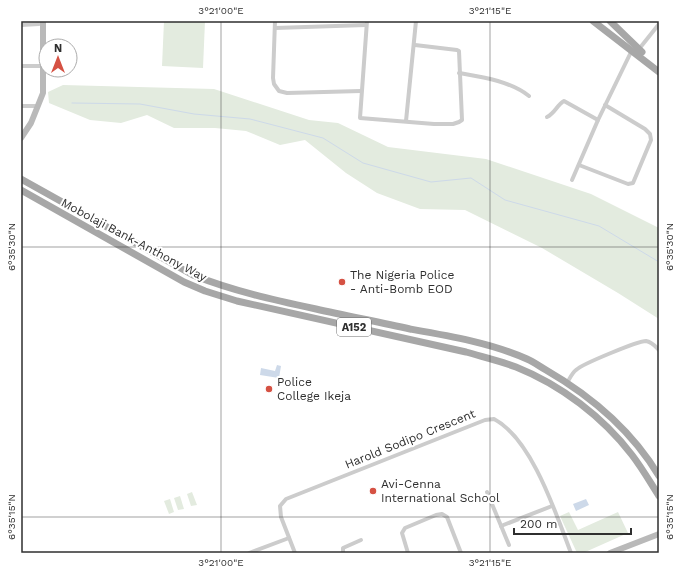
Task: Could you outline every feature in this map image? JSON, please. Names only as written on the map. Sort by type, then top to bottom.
[{"type":"main road","points":[[593,21],[659,67]]},
{"type":"main road","points":[[610,21],[636,50],[659,72]]},
{"type":"main road","name":"Mobolaji Bank-Anthony Way","points":[[21,179],[186,271],[220,286],[276,300],[491,346],[516,354],[536,363],[594,402],[614,420],[636,445],[659,476]]},
{"type":"main road","name":"Mobolaji Bank-Anthony Way","points":[[21,190],[184,282],[205,291],[237,301],[472,354],[511,365],[539,378],[565,393],[589,411],[622,443],[641,468],[659,496]]},
{"type":"main road","points":[[410,339],[418,339],[422,336],[420,332],[411,329]]},
{"type":"main road","points":[[433,345],[427,342],[425,338],[427,334],[435,333]]},
{"type":"street","points":[[276,21],[273,78],[274,84],[279,90],[287,93],[361,91]]},
{"type":"street","points":[[406,121],[416,21]]},
{"type":"street","points":[[21,25],[41,22]]},
{"type":"street","points":[[41,22],[41,38]]},
{"type":"street","points":[[21,138],[31,123],[43,93],[41,22]]},
{"type":"street","points":[[275,28],[366,23],[360,118],[434,124],[453,124],[459,122],[462,120],[459,73],[460,53],[457,50],[414,45]]},
{"type":"street","points":[[572,180],[598,120],[636,50],[659,24]]},
{"type":"street","points":[[21,66],[38,66]]},
{"type":"street","points":[[459,73],[499,82],[522,91],[529,96]]},
{"type":"street","points":[[21,131],[27,123],[38,99],[40,78]]},
{"type":"street","points":[[547,117],[552,114],[564,101],[598,120]]},
{"type":"street","points":[[21,106],[35,106]]},
{"type":"street","points":[[579,165],[628,184],[633,183],[638,174],[651,140],[650,134],[645,129],[605,106]]},
{"type":"street","points":[[567,383],[581,366],[636,344],[646,342],[654,344],[659,350]]},
{"type":"street","name":"Harold Sodipo Crescent","points":[[295,553],[281,517],[280,506],[286,499],[485,420],[494,418],[504,424],[525,449],[533,463],[572,553]]},
{"type":"street","points":[[487,492],[509,545]]},
{"type":"street","points":[[501,526],[552,506]]},
{"type":"street","points":[[408,553],[402,533],[405,528],[442,514],[446,517],[461,553]]},
{"type":"street","points":[[611,553],[659,534]]},
{"type":"street","points":[[249,553],[289,538]]},
{"type":"street","points":[[343,553],[343,548],[361,540]]},
{"type":"shaded area","points":[[164,21],[205,21],[203,68],[162,66]]},
{"type":"shaded area","points":[[63,85],[214,89],[309,120],[338,123],[388,147],[486,159],[591,194],[659,228],[659,319],[542,248],[465,210],[420,209],[377,193],[346,173],[305,140],[280,145],[246,131],[215,128],[174,128],[147,115],[121,123],[90,120],[49,103],[48,92]]},
{"type":"shaded area","points":[[192,492],[197,505],[191,506],[187,494]]},
{"type":"shaded area","points":[[180,496],[184,509],[178,510],[174,498]]},
{"type":"shaded area","points":[[170,499],[174,512],[169,514],[164,501]]},
{"type":"shaded area","points":[[569,512],[578,530],[618,512],[628,533],[583,553],[577,553],[560,516]]},
{"type":"water","points":[[277,365],[281,366],[279,378],[260,375],[261,368],[275,371]]},
{"type":"water","points":[[586,499],[589,505],[576,511],[573,504]]},
{"type":"waterway","points":[[72,103],[140,104],[194,114],[250,119],[323,138],[363,163],[431,182],[471,178],[505,200],[599,226],[659,262]]},
{"type":"place","name":"The Nigeria Police - Anti-Bomb EOD","points":[[342,282]]},
{"type":"place","name":"Police College Ikeja","points":[[269,389]]},
{"type":"place","name":"Avi-Cenna International School","points":[[373,491]]}]
